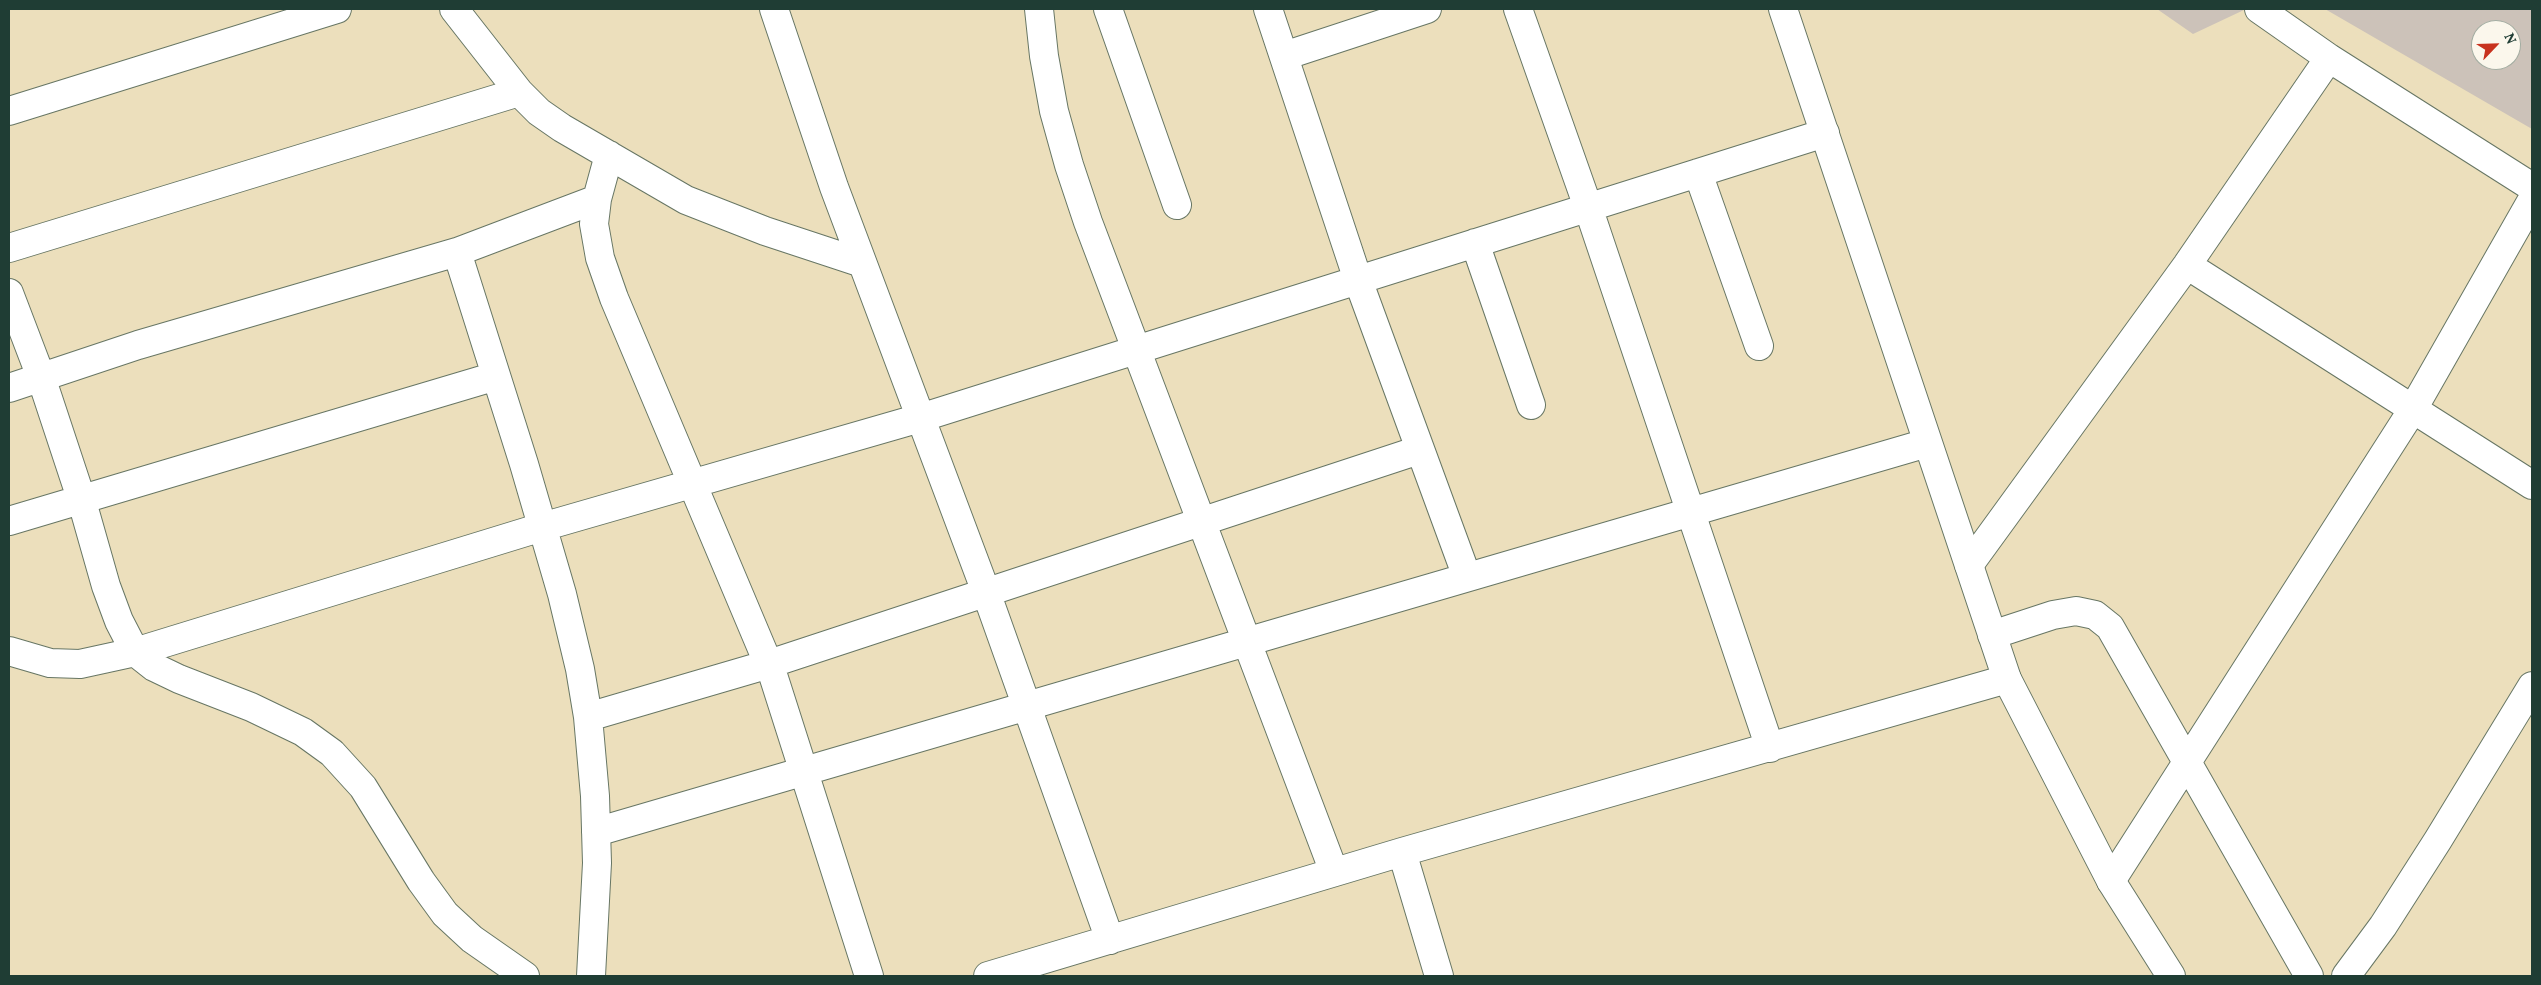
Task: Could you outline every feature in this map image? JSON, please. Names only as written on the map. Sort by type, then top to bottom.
[{"type":"street","points":[[9,111],[337,9]]},
{"type":"street","points":[[454,9],[519,92],[539,112],[562,128],[686,200],[710,211],[862,263]]},
{"type":"street","points":[[774,9],[862,263],[986,592],[1110,940]]},
{"type":"street","points":[[1039,9],[1054,111],[1069,165],[1334,872]]},
{"type":"street","points":[[1108,9],[1177,205]]},
{"type":"street","points":[[1268,9],[1358,280],[1467,577]]},
{"type":"street","points":[[1284,56],[1427,9]]},
{"type":"street","points":[[1518,9],[1588,208],[1770,748]]},
{"type":"street","points":[[1783,9],[2007,679],[2111,881],[2171,976]]},
{"type":"street","points":[[2259,9],[2329,58],[2532,188]]},
{"type":"street","points":[[1969,564],[2187,265],[2329,58]]},
{"type":"street","points":[[9,248],[519,92]]},
{"type":"street","points":[[9,651],[50,663],[80,664],[135,652],[542,527],[920,418],[1825,133]]},
{"type":"street","points":[[608,155],[594,224],[600,258],[614,298],[769,664],[869,976]]},
{"type":"street","points":[[1698,173],[1759,346]]},
{"type":"street","points":[[9,388],[138,345],[457,252],[598,199]]},
{"type":"street","points":[[2111,881],[2413,409],[2532,200]]},
{"type":"street","points":[[1475,243],[1530,405]]},
{"type":"street","points":[[457,252],[562,594],[588,717],[596,832],[591,976]]},
{"type":"street","points":[[2187,265],[2532,485]]},
{"type":"street","points":[[9,293],[41,377],[81,498],[106,586],[119,620],[135,652],[154,667],[179,679],[251,707],[303,732],[332,753],[363,787],[421,881],[445,914],[472,940],[525,976]]},
{"type":"street","points":[[9,521],[496,376]]},
{"type":"street","points":[[596,832],[1247,640],[1927,443]]},
{"type":"street","points":[[588,717],[769,664],[1419,450]]},
{"type":"street","points":[[1992,635],[2053,614],[2076,610],[2095,615],[2110,628],[2309,976]]},
{"type":"street","points":[[988,976],[1058,966],[1110,940],[1334,872],[2007,679]]},
{"type":"street","points":[[2346,976],[2383,926],[2532,686]]},
{"type":"street","points":[[1402,852],[1439,976]]},
{"type":"shaded area","points":[[2157,9],[2246,9],[2193,34]]},
{"type":"shaded area","points":[[2325,9],[2532,9],[2532,129]]}]
